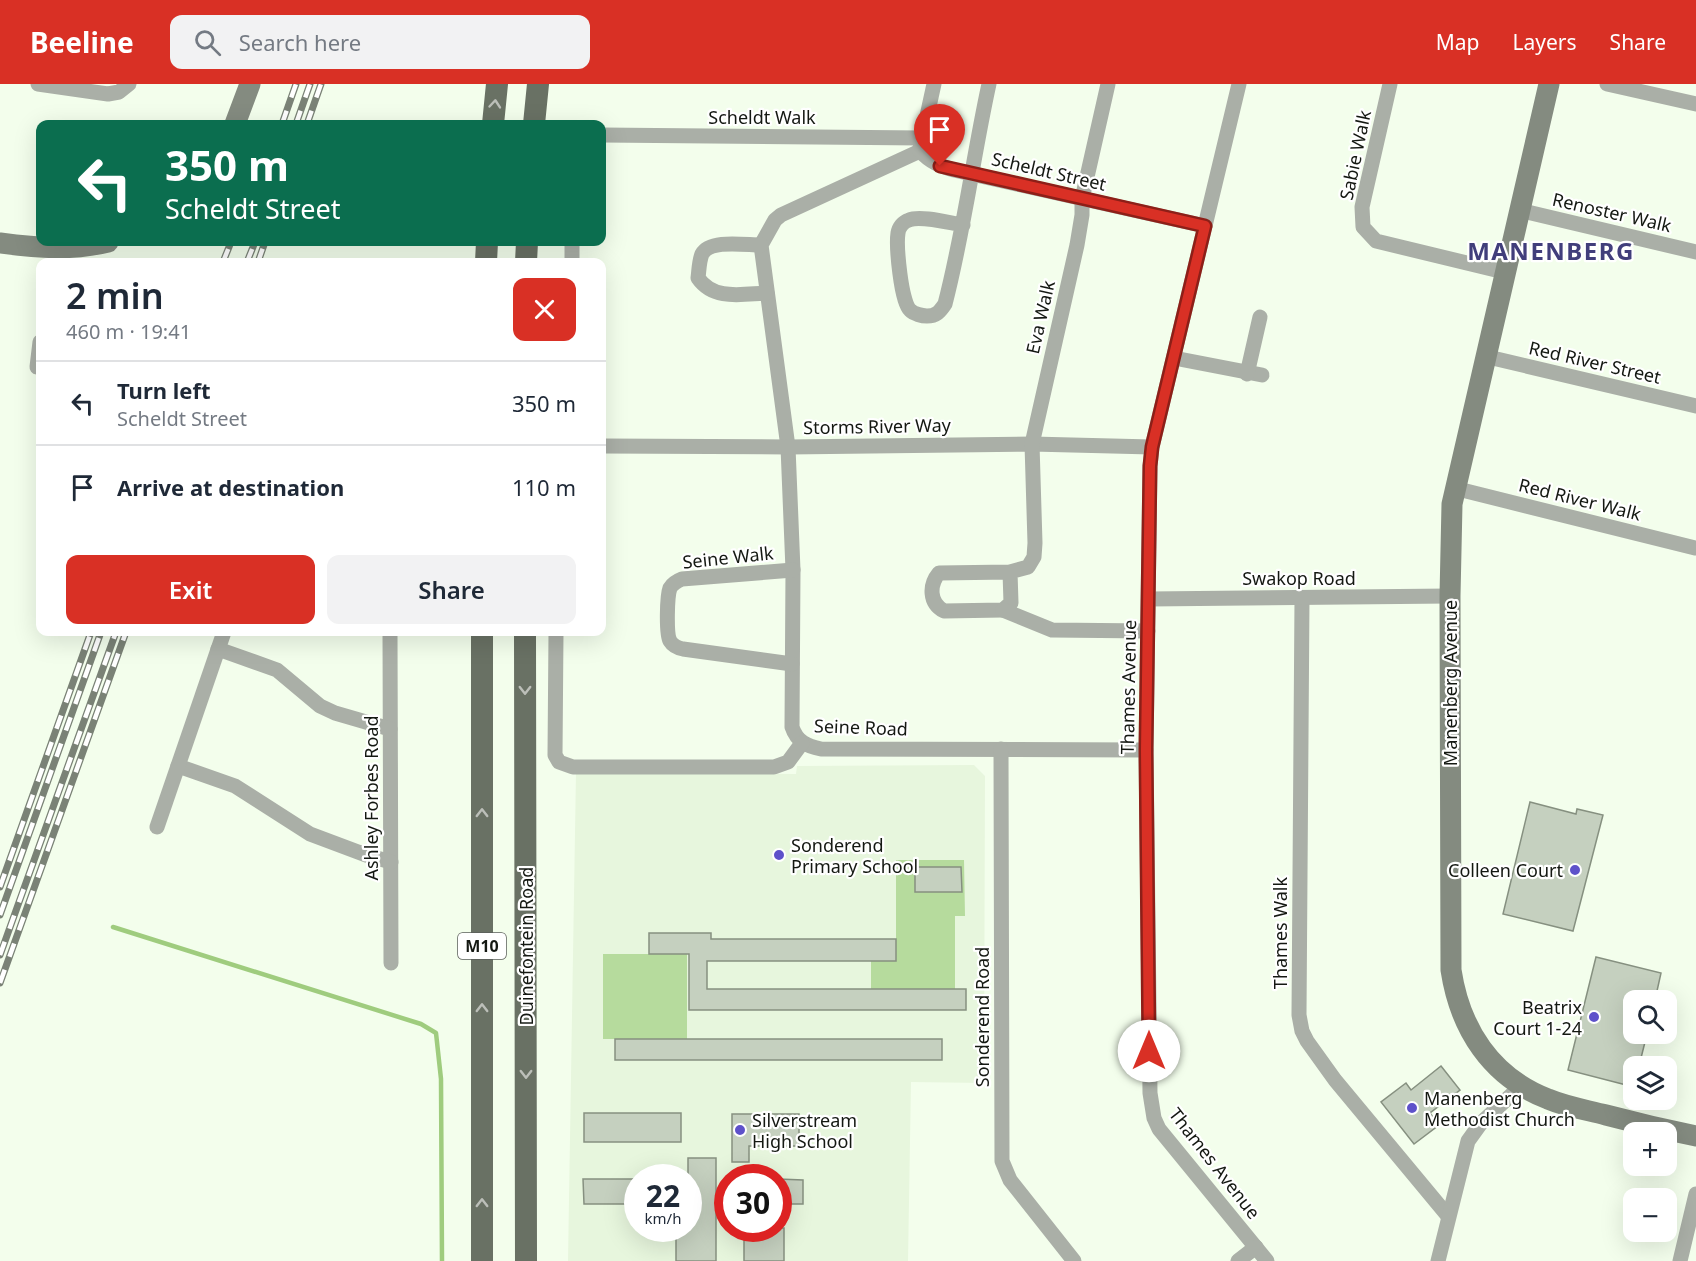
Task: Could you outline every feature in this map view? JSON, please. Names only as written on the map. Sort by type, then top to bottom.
[{"type":"main road","points":[[493,120],[497,84]]},
{"type":"main road","points":[[534,120],[538,84]]},
{"type":"main road","name":"M10","points":[[482,636],[482,1261]]},
{"type":"main road","name":"Duinefontein Road","points":[[525,636],[526,1261]]},
{"type":"street","points":[[38,84],[108,94],[119,92],[129,84]]},
{"type":"street","points":[[236,120],[250,84]]},
{"type":"street","points":[[767,293],[724,295],[710,291],[698,278],[701,256],[714,244],[761,244],[775,220],[781,215],[921,145],[934,84]]},
{"type":"street","points":[[963,225],[914,218],[901,225],[898,241],[903,289],[906,303],[916,314],[940,313],[945,304],[963,225],[989,84]]},
{"type":"street","name":"Eva Walk","points":[[1032,444],[1077,245],[1082,199],[1108,84]]},
{"type":"street","name":"Thames Avenue","points":[[1239,84],[1152,447],[1149,486],[1146,750],[1151,1106],[1159,1129],[1267,1261]]},
{"type":"street","name":"Sabie Walk","points":[[1390,84],[1362,207],[1363,227],[1376,240],[1504,272]]},
{"type":"street","name":"Manenberg Avenue","points":[[1549,84],[1484,356],[1454,488],[1450,518],[1450,949],[1453,981],[1460,1010],[1477,1044],[1502,1071],[1521,1086],[1565,1105],[1696,1136]]},
{"type":"street","points":[[1608,84],[1696,104]]},
{"type":"street","name":"Scheldt Walk","points":[[606,135],[921,145]]},
{"type":"street","name":"Scheldt Street","points":[[921,145],[928,159],[940,166],[1205,226]]},
{"type":"street","name":"Renoster Walk","points":[[1519,210],[1696,252]]},
{"type":"street","points":[[0,243],[52,256],[89,246]]},
{"type":"street","name":"Seine Road","points":[[761,244],[788,447],[793,570],[792,727],[795,736],[802,743],[821,748],[1146,750]]},
{"type":"street","points":[[1174,358],[1254,375],[1260,317]]},
{"type":"street","name":"Red River Street","points":[[1484,356],[1696,406]]},
{"type":"street","points":[[1032,444],[1034,557],[1028,567],[1010,572],[939,573],[933,581],[933,602],[944,611],[1003,610],[1052,630],[1148,631]]},
{"type":"street","name":"Storms River Way","points":[[606,446],[788,447],[1032,444],[1152,447]]},
{"type":"street","name":"Red River Walk","points":[[1454,488],[1695,548]]},
{"type":"street","name":"Seine Walk","points":[[792,664],[682,650],[675,646],[668,635],[668,597],[675,582],[682,579],[793,570]]},
{"type":"street","points":[[1003,610],[1011,603],[1010,572]]},
{"type":"street","name":"Swakop Road","points":[[1149,598],[1450,596]]},
{"type":"street","name":"Thames Walk","points":[[1302,598],[1299,1007],[1302,1031],[1342,1088],[1448,1216]]},
{"type":"street","points":[[157,827],[222,636]]},
{"type":"street","name":"Ashley Forbes Road","points":[[390,636],[391,963]]},
{"type":"street","points":[[555,636],[555,756],[559,762],[573,767],[774,767],[788,762],[802,743]]},
{"type":"street","points":[[218,648],[269,665],[320,706],[335,713],[390,729]]},
{"type":"street","name":"Sonderend Road","points":[[1001,749],[1002,1161],[1010,1180],[1074,1261]]},
{"type":"street","points":[[178,766],[235,786],[310,834],[391,862]]},
{"type":"street","points":[[1438,1261],[1468,1141],[1481,1123],[1521,1086]]},
{"type":"street","points":[[1680,1261],[1696,1194]]},
{"type":"street","points":[[1238,1261],[1256,1247]]},
{"type":"shaded area","name":"Sonderend Primary School","points":[[974,765],[985,776],[984,1083],[911,1082],[908,1261],[568,1261],[576,772],[796,774],[797,766]]},
{"type":"green space","points":[[896,860],[964,860],[965,916],[955,916],[955,989],[871,989],[871,961],[896,960]],"holes":[[[916,867],[961,867],[961,892],[916,892]]]},
{"type":"green space","points":[[603,954],[687,954],[687,1039],[603,1039]]},
{"type":"building","points":[[1530,802],[1576,814],[1577,809],[1603,815],[1573,931],[1503,914]]},
{"type":"building","points":[[915,867],[961,867],[962,892],[915,892]]},
{"type":"building","points":[[649,933],[711,933],[711,939],[896,939],[896,961],[707,961],[707,989],[966,989],[966,1010],[689,1010],[689,954],[649,954]]},
{"type":"building","points":[[1596,957],[1661,973],[1657,990],[1623,990],[1623,1044],[1644,1044],[1642,1056],[1623,1056],[1623,1084],[1568,1070]]},
{"type":"building","points":[[615,1039],[942,1039],[942,1060],[615,1060]]},
{"type":"building","name":"Manenberg Methodist Church","points":[[1441,1066],[1460,1090],[1430,1113],[1439,1125],[1414,1144],[1381,1102],[1406,1083],[1411,1090]]},
{"type":"building","points":[[584,1113],[681,1113],[681,1142],[584,1142]]},
{"type":"building","points":[[732,1114],[799,1114],[799,1146],[749,1146],[749,1162],[732,1162]]},
{"type":"building","points":[[688,1158],[716,1158],[716,1164],[714,1164],[714,1242],[716,1242],[716,1261],[676,1261],[676,1242],[702,1242],[702,1164],[688,1164]]},
{"type":"building","points":[[583,1179],[624,1179],[624,1204],[584,1204]]},
{"type":"building","points":[[792,1180],[803,1180],[803,1204],[792,1204]]},
{"type":"building","points":[[744,1242],[784,1242],[784,1261],[744,1261]]},
{"type":"waterway","points":[[113,927],[421,1024],[436,1033],[441,1079],[442,1261]]},
{"type":"railway","points":[[283,120],[296,84]]},
{"type":"railway","points":[[297,120],[310,84]]},
{"type":"railway","points":[[308,120],[321,84]]},
{"type":"railway","points":[[225,258],[229,246]]},
{"type":"railway","points":[[249,258],[253,246]]},
{"type":"railway","points":[[259,258],[264,246]]},
{"type":"railway","points":[[0,887],[90,636]]},
{"type":"railway","points":[[0,915],[100,636]]},
{"type":"railway","points":[[0,955],[115,636]]},
{"type":"railway","points":[[0,983],[125,636]]},
{"type":"place","name":"Sonderend Primary School","points":[[779,855]]},
{"type":"place","name":"Colleen Court","points":[[1575,870]]},
{"type":"place","name":"Beatrix Court 1-24","points":[[1594,1017]]},
{"type":"place","name":"Manenberg Methodist Church","points":[[1412,1108]]},
{"type":"place","name":"Silverstream High School","points":[[740,1130]]},
{"type":"district","name":"MANENBERG","points":[[1551,250]]},
{"type":"route","points":[[940,166],[1205,226],[1152,447],[1150,466],[1146,750],[1149,1051]]}]
